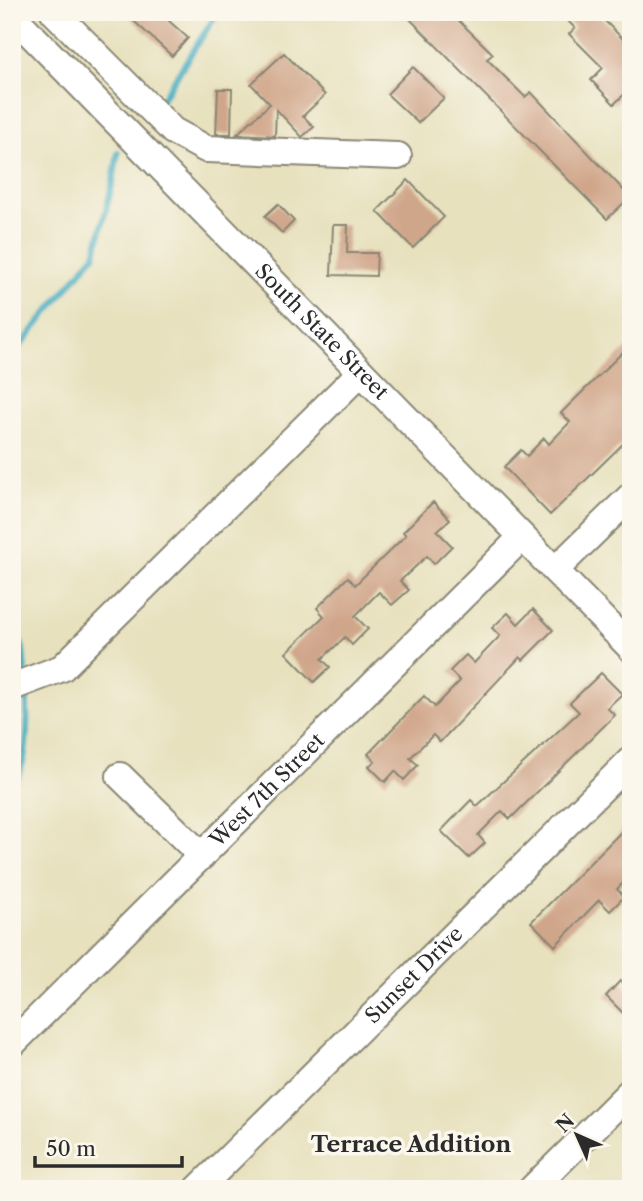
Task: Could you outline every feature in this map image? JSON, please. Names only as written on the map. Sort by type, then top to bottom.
[{"type":"street","points":[[54,12],[173,131],[206,149],[398,156]]},
{"type":"street","name":"South State Street","points":[[12,15],[631,648]]},
{"type":"street","points":[[84,88],[104,62]]},
{"type":"street","points":[[12,687],[62,668],[361,372]]},
{"type":"street","points":[[555,570],[631,496]]},
{"type":"street","name":"West 7th Street","points":[[12,1044],[523,537]]},
{"type":"street","name":"Sunset Drive","points":[[198,1189],[631,760]]},
{"type":"street","points":[[120,776],[202,856]]},
{"type":"street","points":[[532,1189],[631,1091]]},
{"type":"building","points":[[124,12],[159,12],[188,38],[172,56]]},
{"type":"building","points":[[403,12],[450,12],[493,54],[487,59],[525,97],[531,92],[630,197],[607,219]]},
{"type":"building","points":[[559,12],[596,12],[631,47],[631,88],[614,104],[591,80],[603,68],[569,34],[575,28]]},
{"type":"building","points":[[284,53],[325,95],[303,116],[314,127],[302,137],[276,109],[275,136],[237,134],[270,104],[251,84]]},
{"type":"building","points":[[413,67],[444,98],[418,123],[387,94]]},
{"type":"building","points":[[218,89],[232,89],[231,134],[216,134]]},
{"type":"building","points":[[408,180],[444,217],[413,248],[377,211]]},
{"type":"building","points":[[278,204],[294,221],[282,233],[265,216]]},
{"type":"building","points":[[333,225],[348,225],[347,253],[377,253],[376,276],[331,275]]},
{"type":"building","points":[[631,344],[631,436],[550,515],[504,467],[521,450],[527,456],[544,438],[549,444],[570,422],[561,413]]},
{"type":"building","points":[[433,502],[450,519],[437,531],[452,546],[434,564],[427,556],[400,581],[409,590],[392,605],[379,592],[355,616],[368,629],[352,645],[345,637],[322,659],[330,667],[314,682],[286,653],[324,616],[317,608],[348,577],[355,585],[406,535],[403,532]]},
{"type":"building","points":[[533,609],[553,630],[523,660],[520,657],[440,742],[433,735],[410,758],[418,765],[404,780],[395,771],[385,782],[369,766],[375,761],[368,754],[424,696],[435,707],[460,681],[450,671],[466,655],[474,663],[500,636],[492,628],[508,613],[518,624]]},
{"type":"building","points":[[601,673],[622,694],[607,708],[615,715],[510,819],[502,811],[478,835],[485,843],[469,858],[441,831],[471,800],[477,806],[579,712],[570,703]]},
{"type":"building","points":[[631,822],[631,875],[617,889],[624,897],[610,911],[599,900],[555,946],[531,922]]},
{"type":"building","points":[[620,981],[631,992],[631,1021],[606,996]]},
{"type":"waterway","points":[[160,102],[218,12]]},
{"type":"waterway","points":[[12,356],[95,254],[118,152]]},
{"type":"waterway","points":[[12,618],[23,649],[25,673]]},
{"type":"waterway","points":[[12,785],[18,777],[25,753],[26,688]]},
{"type":"district","name":"Terrace Addition","points":[[411,1144]]}]
